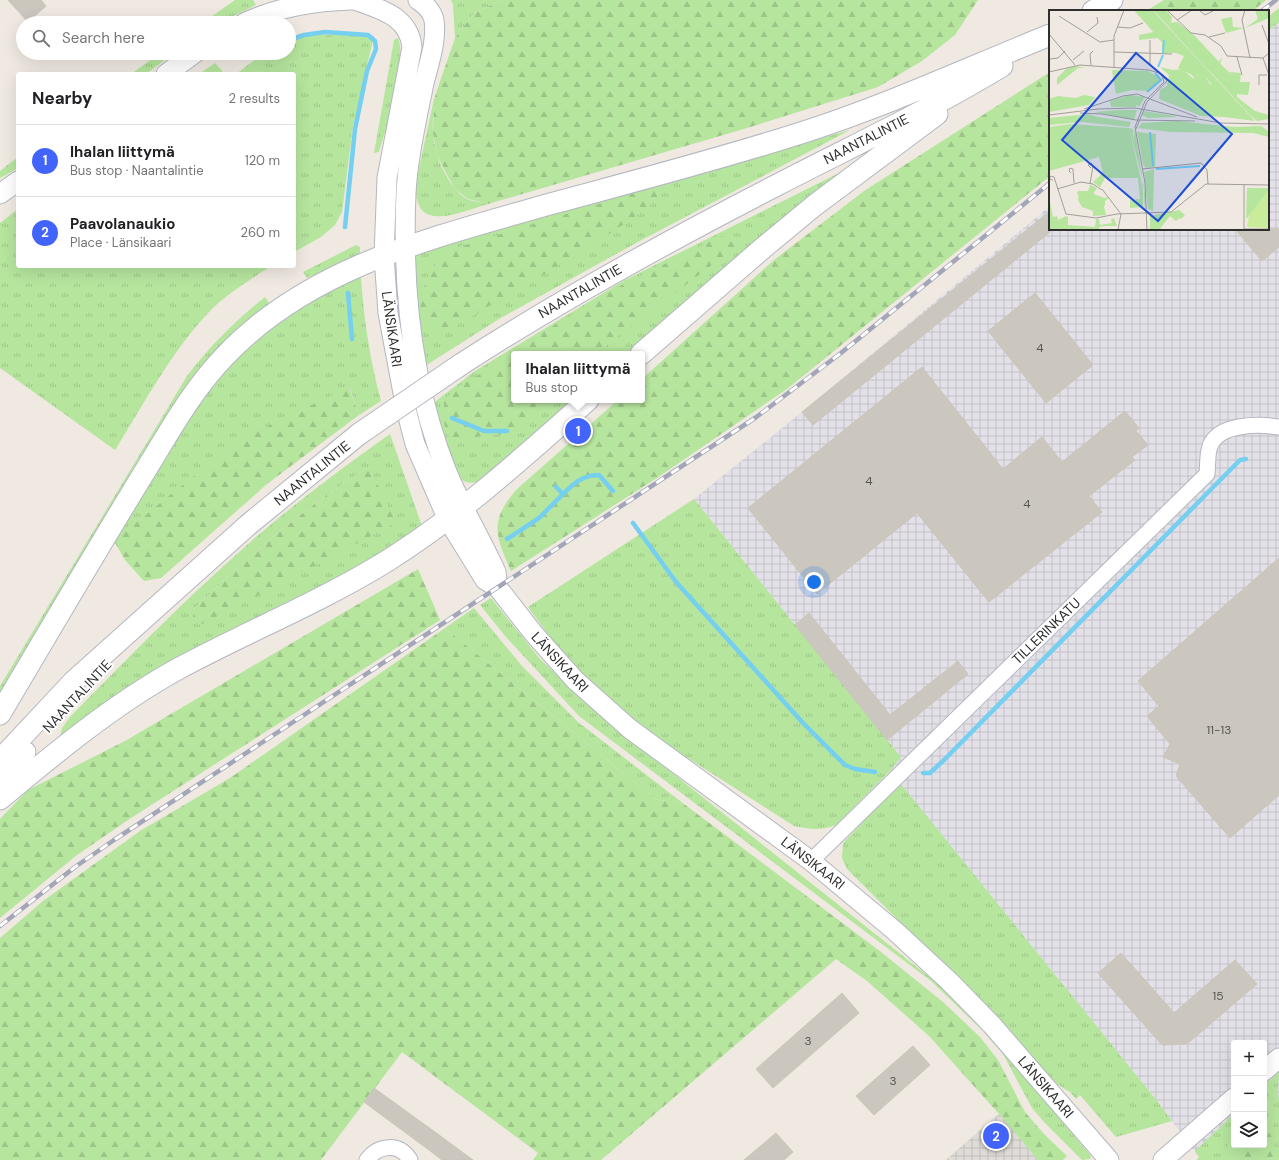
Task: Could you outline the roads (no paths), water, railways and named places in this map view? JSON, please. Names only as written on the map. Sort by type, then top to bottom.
[{"type":"main road","points":[[1095,10],[1112,0]]},
{"type":"main road","points":[[0,714],[102,542],[182,412],[203,381],[245,336],[297,296],[339,274],[422,241],[806,131],[893,100],[1049,36]]},
{"type":"main road","name":"NAANTALINTIE","points":[[0,760],[74,681],[248,525],[359,434],[460,365],[536,316],[613,272],[932,105],[995,70],[1049,37]]},
{"type":"main road","points":[[645,351],[815,205],[995,70]]},
{"type":"main road","points":[[0,799],[78,736],[136,695],[176,670],[348,584],[419,540],[464,507],[585,403]]},
{"type":"main road","name":"NAANTALINTIE","points":[[0,780],[85,689],[153,611]]},
{"type":"street","points":[[262,16],[280,9],[302,4],[351,0]]},
{"type":"street","name":"LÄNSIKAARI","points":[[355,0],[383,10],[398,19],[409,32],[412,47],[387,178],[384,256],[388,313],[406,409],[415,444],[448,520],[485,580],[498,588],[553,656],[602,705],[630,729],[811,861],[895,931],[950,982],[1040,1078],[1109,1160]]},
{"type":"street","name":"LÄNSIKAARI","points":[[418,0],[427,7],[432,14],[434,21],[434,40],[412,138],[407,180],[406,247],[408,308],[413,353],[424,402],[448,473],[496,572],[498,588]]},
{"type":"street","points":[[169,72],[185,60]]},
{"type":"street","points":[[0,194],[16,182]]},
{"type":"street","name":"TILLERINKATU","points":[[811,861],[1207,474],[1210,445],[1218,437],[1228,430],[1238,426],[1255,425],[1279,427]]},
{"type":"street","points":[[1267,1068],[1279,1058]]},
{"type":"street","points":[[1163,1160],[1231,1101]]},
{"type":"street","points":[[367,1160],[378,1149],[389,1147],[398,1149],[408,1156],[410,1160]]},
{"type":"waterway","points":[[296,38],[325,32],[368,35],[375,41],[376,49],[367,71],[355,129],[345,227]]},
{"type":"waterway","points":[[348,293],[352,339]]},
{"type":"waterway","points":[[452,418],[484,431],[507,431]]},
{"type":"waterway","points":[[923,773],[930,773],[945,759],[1240,460],[1246,459]]},
{"type":"waterway","points":[[556,487],[563,494],[579,480],[588,476],[599,475],[613,491]]},
{"type":"waterway","points":[[507,539],[539,518],[563,494]]},
{"type":"waterway","points":[[633,523],[676,582],[803,723],[845,765],[855,769],[875,772]]},
{"type":"railway","points":[[1263,10],[1276,0]]},
{"type":"railway","points":[[0,926],[75,867],[114,840],[755,418],[841,353],[1049,184]]},
{"type":"place","name":"Ihalan liittymä","points":[[578,431]]},
{"type":"place","name":"Paavolanaukio","points":[[996,1136]]}]
